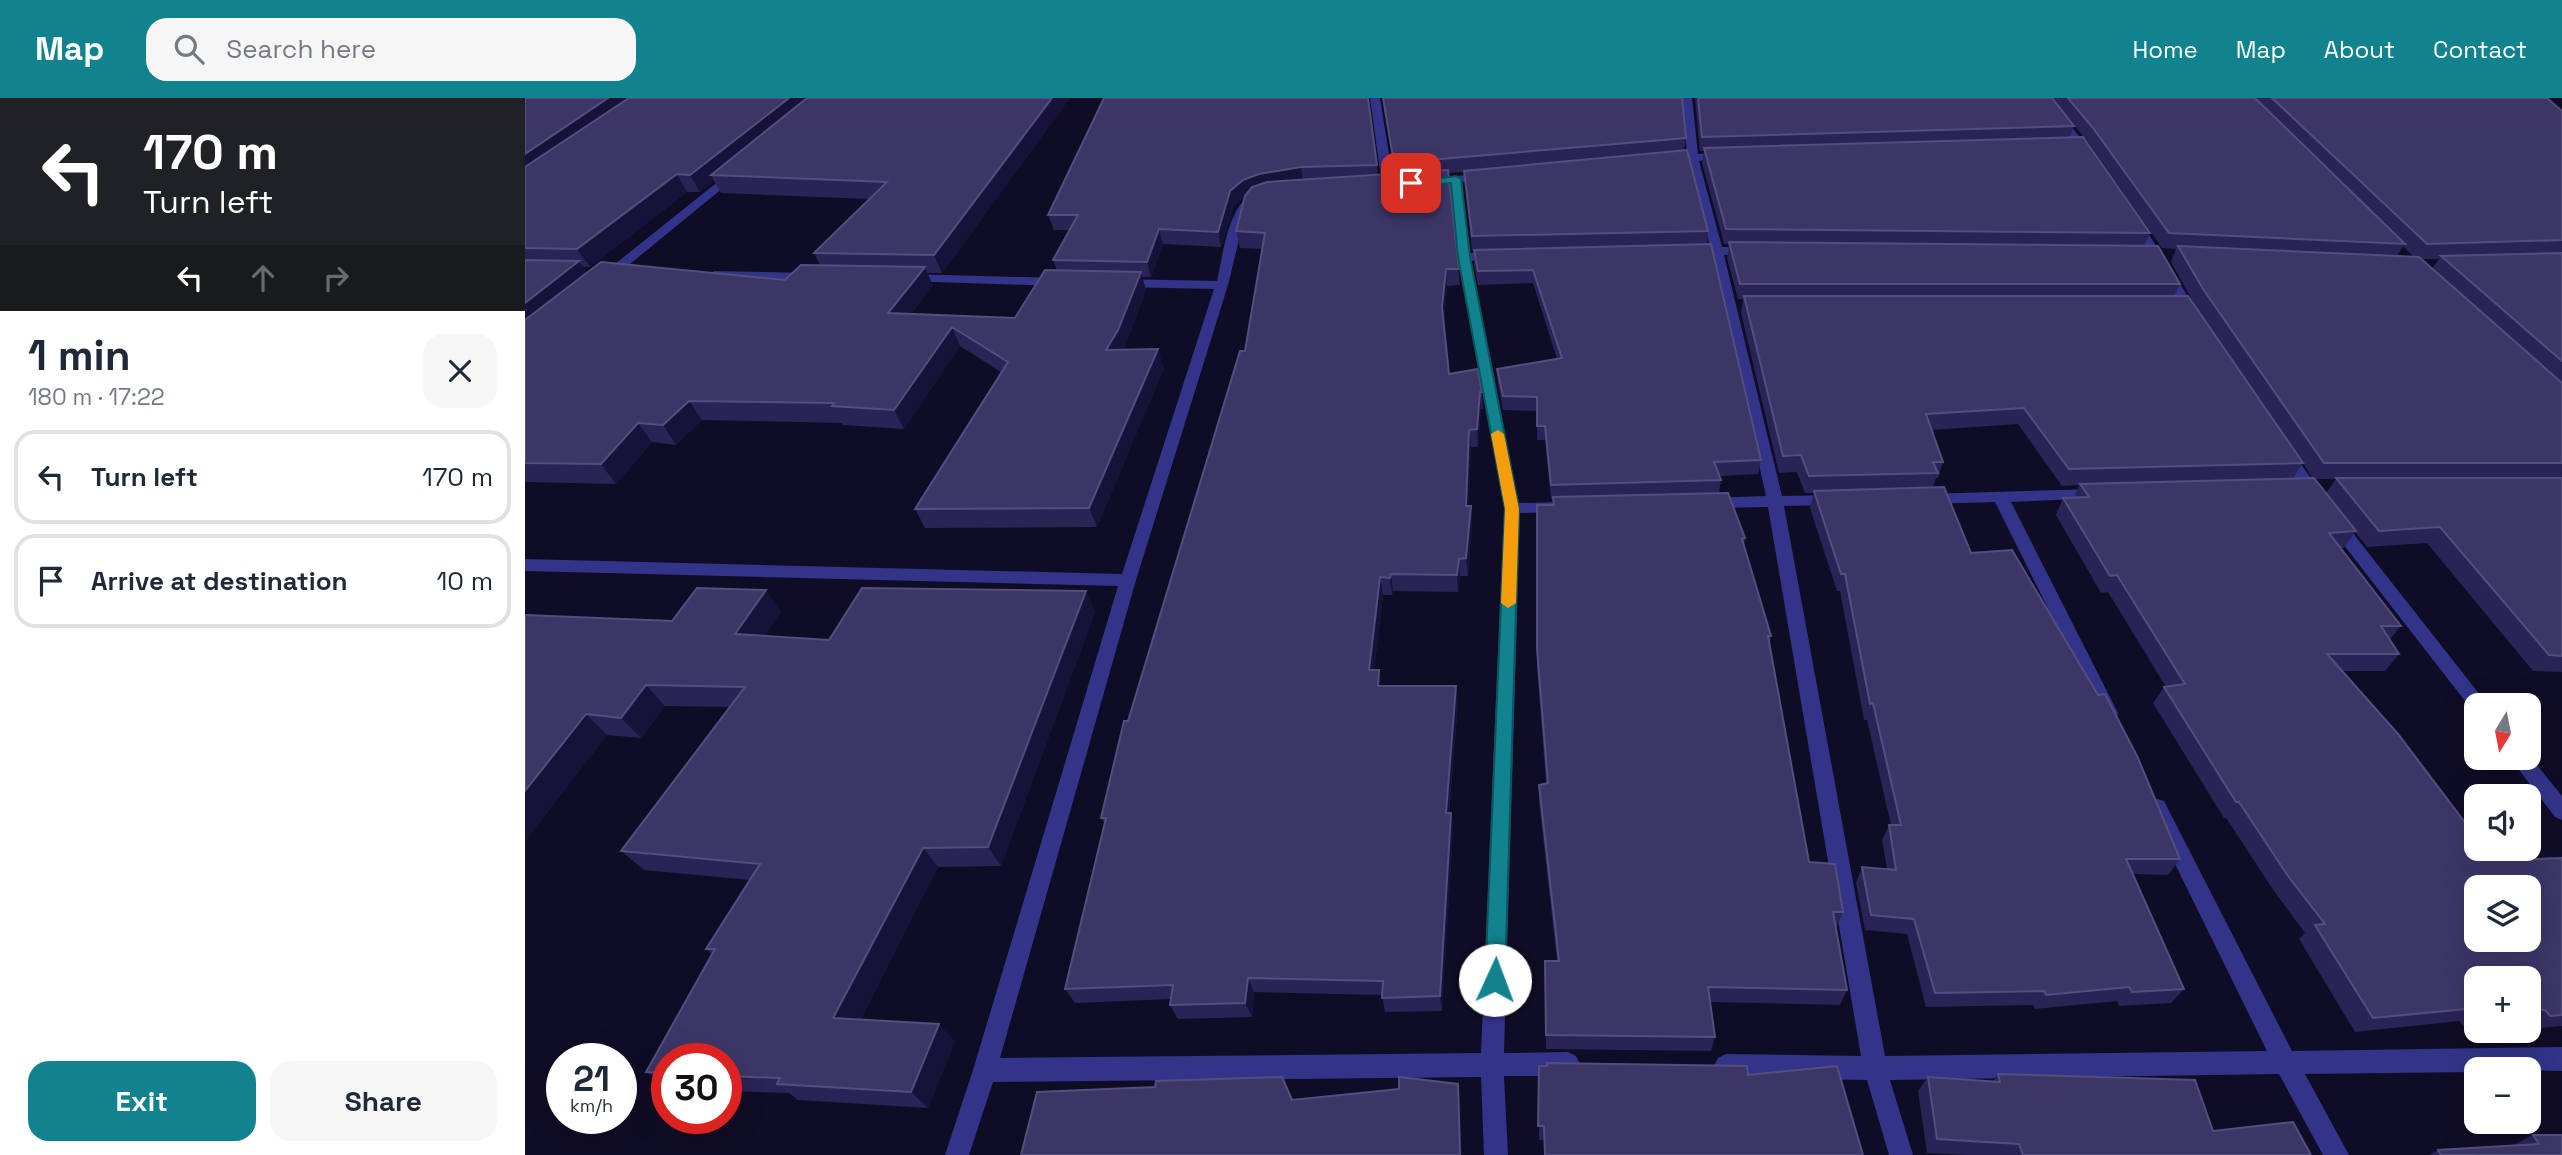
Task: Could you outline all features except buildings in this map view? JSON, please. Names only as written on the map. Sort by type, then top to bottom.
[{"type":"street","points":[[1375,98],[1395,185],[1498,175]]},
{"type":"street","points":[[1687,98],[1693,158],[1717,251],[1738,306],[1875,1068],[1902,1155]]},
{"type":"street","points":[[2044,98],[2097,167]]},
{"type":"street","points":[[2054,146],[2082,146]]},
{"type":"street","points":[[1651,162],[1736,155]]},
{"type":"street","points":[[593,288],[741,168]]},
{"type":"street","points":[[1456,179],[1464,257],[1512,509],[1492,1063],[1496,1155]]},
{"type":"street","points":[[957,1155],[985,1070],[1128,580],[1222,285],[1240,210],[1250,200],[1267,192],[1280,191]]},
{"type":"street","points":[[2127,211],[2157,255],[2180,306],[2202,328]]},
{"type":"street","points":[[1679,252],[1759,251]]},
{"type":"street","points":[[1464,257],[1504,256]]},
{"type":"street","points":[[587,272],[640,273]]},
{"type":"street","points":[[695,274],[820,277]]},
{"type":"street","points":[[889,278],[1069,282]]},
{"type":"street","points":[[1111,283],[1222,285]]},
{"type":"street","points":[[2278,442],[2301,488],[2469,693]]},
{"type":"street","points":[[2301,488],[2335,487]]},
{"type":"street","points":[[1908,499],[2113,494]]},
{"type":"street","points":[[2001,498],[2118,731]]},
{"type":"street","points":[[1692,503],[1854,500]]},
{"type":"street","points":[[1512,509],[1581,507]]},
{"type":"street","points":[[525,565],[1128,580]]},
{"type":"street","points":[[2530,770],[2562,811]]},
{"type":"street","points":[[2149,792],[2285,1062],[2337,1155]]},
{"type":"street","points":[[1697,1066],[1875,1068],[2562,1059]]},
{"type":"street","points":[[985,1070],[1588,1064]]},
{"type":"slow traffic","points":[[1498,434],[1512,509],[1508,603]]},
{"type":"route","points":[[1411,183],[1456,179],[1464,257],[1512,509],[1495,980]]}]
